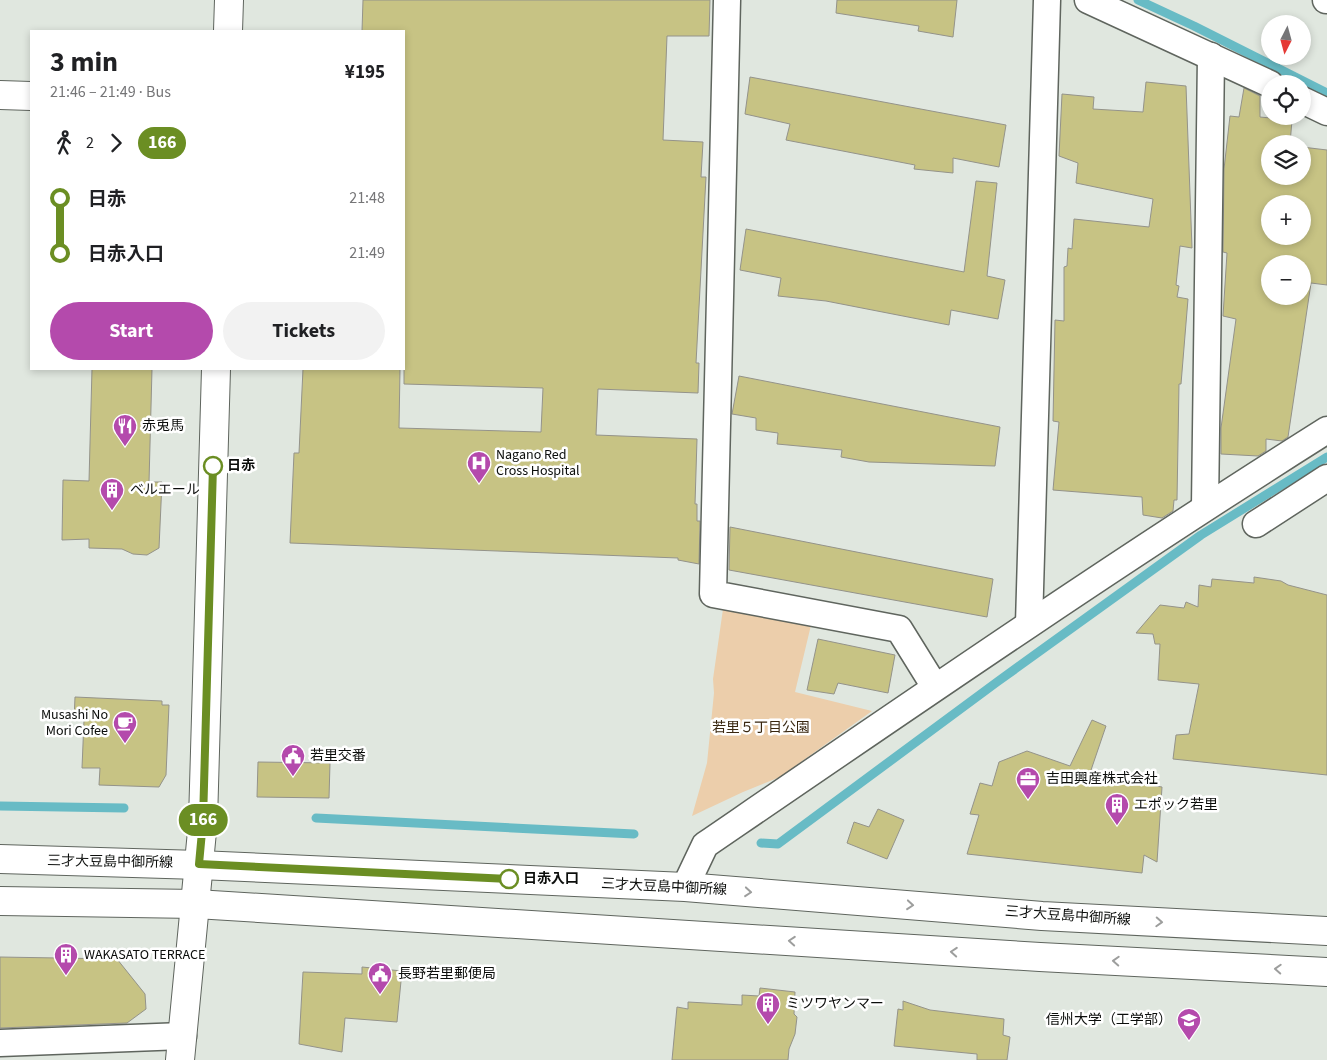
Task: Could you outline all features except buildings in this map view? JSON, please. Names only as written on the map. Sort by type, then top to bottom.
[{"type":"main road","points":[[228,30],[229,0]]},
{"type":"main road","points":[[0,95],[30,96]]},
{"type":"main road","points":[[181,1048],[203,821],[216,370]]},
{"type":"main road","name":"三才大豆島中御所線","points":[[0,859],[199,864],[685,887],[1042,916],[1327,931]]},
{"type":"main road","points":[[0,901],[196,904],[1040,957],[1327,972]]},
{"type":"street","points":[[728,0],[713,594],[899,629],[935,687]]},
{"type":"street","points":[[1029,624],[1047,0]]},
{"type":"street","points":[[1088,0],[1261,80]]},
{"type":"street","points":[[1206,507],[1211,56]]},
{"type":"street","points":[[1311,104],[1327,112]]},
{"type":"street","points":[[685,887],[705,845],[1029,624],[1327,430]]},
{"type":"street","points":[[1256,524],[1327,478]]},
{"type":"street","points":[[0,1043],[181,1048]]},
{"type":"green space","name":"若里５丁目公園","points":[[723,609],[812,621],[795,692],[872,711],[780,777],[692,816],[707,763],[714,693],[713,679]]},
{"type":"waterway","points":[[1138,0],[1327,93]]},
{"type":"waterway","points":[[761,843],[778,844],[997,682],[1201,535],[1327,457]]},
{"type":"waterway","points":[[0,806],[124,808]]},
{"type":"waterway","points":[[316,818],[634,834]]},
{"type":"bus line","name":"166","points":[[213,466],[203,821],[199,864],[509,879]]},
{"type":"place","name":"赤兎馬","points":[[125,447]]},
{"type":"place","name":"日赤","points":[[213,466]]},
{"type":"place","name":"Nagano Red Cross Hospital","points":[[479,484]]},
{"type":"place","name":"ベルエール","points":[[112,511]]},
{"type":"place","name":"Musashi No Mori Cofee","points":[[125,744]]},
{"type":"place","name":"若里交番","points":[[293,777]]},
{"type":"place","name":"吉田興産株式会社","points":[[1028,800]]},
{"type":"place","name":"エポック若里","points":[[1117,826]]},
{"type":"place","name":"日赤入口","points":[[509,879]]},
{"type":"place","name":"WAKASATO TERRACE","points":[[66,976]]},
{"type":"place","name":"長野若里郵便局","points":[[380,995]]},
{"type":"place","name":"ミツワヤンマー","points":[[768,1025]]},
{"type":"place","name":"信州大学（工学部）","points":[[1189,1041]]}]
